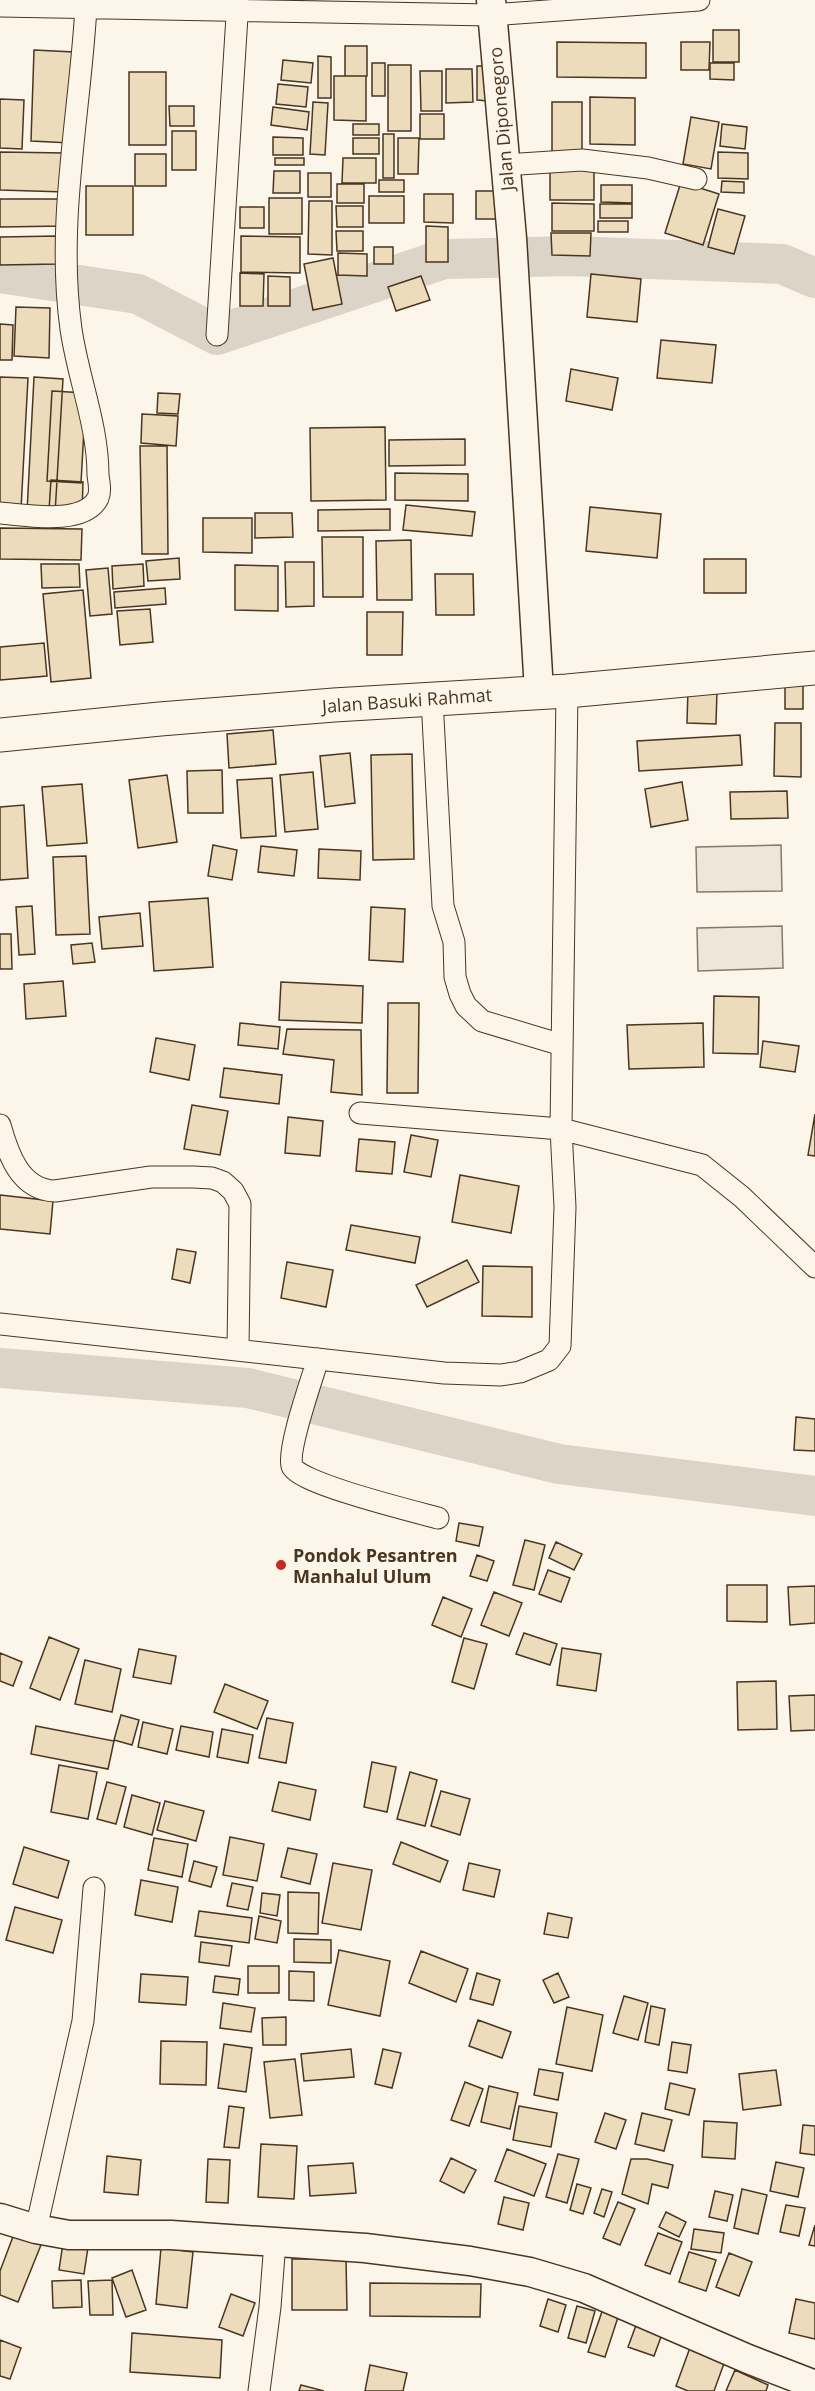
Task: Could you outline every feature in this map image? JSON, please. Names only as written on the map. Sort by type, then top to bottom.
[{"type":"main road","name":"Jalan Basuki Rahmat","points":[[0,735],[160,719],[553,691],[815,668]]},
{"type":"street","points":[[0,6],[56,3],[86,7],[238,5],[491,8],[699,0]]},
{"type":"street","points":[[217,335],[238,5]]},
{"type":"street","points":[[0,513],[70,515],[85,511],[98,499],[100,492],[99,462],[89,406],[74,348],[68,308],[67,207],[86,7]]},
{"type":"street","name":"Jalan Diponegoro","points":[[491,8],[553,691]]},
{"type":"street","points":[[505,165],[582,160],[648,168],[696,179]]},
{"type":"street","points":[[0,1324],[444,1373],[501,1375],[520,1372],[549,1360],[560,1346],[562,1330],[565,1207],[561,1129],[562,1045],[553,691]]},
{"type":"street","points":[[432,699],[443,906],[454,942],[455,977],[460,994],[466,1006],[482,1021],[562,1045]]},
{"type":"street","points":[[360,1113],[561,1129],[702,1165],[742,1197],[815,1267]]},
{"type":"street","points":[[0,1125],[19,1172],[40,1190],[55,1191],[151,1178],[193,1177],[218,1180],[233,1191],[240,1204],[238,1350]]},
{"type":"street","points":[[318,1359],[291,1457],[294,1470],[304,1477],[340,1490],[438,1518]]},
{"type":"street","points":[[36,2229],[83,2021],[94,1888]]},
{"type":"street","points":[[2,2224],[69,2235],[171,2235],[365,2248],[470,2261],[530,2272],[584,2288],[748,2359],[815,2385]]},
{"type":"street","points":[[259,2391],[270,2307],[275,2242]]},
{"type":"shaded area","points":[[781,845],[782,891],[697,892],[696,847]]},
{"type":"shaded area","points":[[782,926],[783,968],[698,971],[697,928]]},
{"type":"building","points":[[713,30],[739,30],[739,62],[713,62]]},
{"type":"building","points":[[557,42],[646,43],[646,78],[557,77]]},
{"type":"building","points":[[681,42],[710,42],[709,70],[681,70]]},
{"type":"building","points":[[345,46],[367,46],[367,76],[345,76]]},
{"type":"building","points":[[34,50],[74,52],[71,143],[31,141]]},
{"type":"building","points":[[318,56],[331,57],[331,98],[318,98]]},
{"type":"building","points":[[283,60],[313,63],[311,83],[281,80]]},
{"type":"building","points":[[372,63],[385,63],[385,96],[372,96]]},
{"type":"building","points":[[710,63],[734,63],[734,80],[710,79]]},
{"type":"building","points":[[388,65],[411,65],[411,131],[388,131]]},
{"type":"building","points":[[477,66],[488,66],[488,101],[477,100]]},
{"type":"building","points":[[446,69],[472,69],[473,102],[446,103]]},
{"type":"building","points":[[420,71],[442,71],[442,111],[421,111]]},
{"type":"building","points":[[129,72],[166,72],[166,145],[129,145]]},
{"type":"building","points":[[334,76],[366,76],[366,121],[334,120]]},
{"type":"building","points":[[278,84],[308,87],[306,107],[276,104]]},
{"type":"building","points":[[590,97],[635,98],[635,145],[590,144]]},
{"type":"building","points":[[0,99],[24,100],[22,149],[0,148]]},
{"type":"building","points":[[313,102],[328,103],[325,155],[310,154]]},
{"type":"building","points":[[552,102],[582,102],[582,154],[552,154]]},
{"type":"building","points":[[169,106],[194,106],[194,126],[170,126]]},
{"type":"building","points":[[273,107],[309,112],[307,130],[271,125]]},
{"type":"building","points":[[420,114],[444,114],[444,139],[420,139]]},
{"type":"building","points":[[691,117],[719,122],[711,169],[683,164]]},
{"type":"building","points":[[353,124],[379,124],[379,135],[353,135]]},
{"type":"building","points":[[722,124],[747,127],[745,149],[720,146]]},
{"type":"building","points":[[172,131],[196,131],[196,170],[172,170]]},
{"type":"building","points":[[383,134],[394,134],[394,178],[383,178]]},
{"type":"building","points":[[273,137],[303,138],[303,155],[273,155]]},
{"type":"building","points":[[353,138],[379,138],[379,154],[353,154]]},
{"type":"building","points":[[398,138],[419,138],[418,174],[398,174]]},
{"type":"building","points":[[0,152],[66,153],[65,192],[0,190]]},
{"type":"building","points":[[718,152],[748,153],[748,179],[718,178]]},
{"type":"building","points":[[135,154],[166,154],[166,186],[135,186]]},
{"type":"building","points":[[275,158],[304,158],[304,165],[275,165]]},
{"type":"building","points":[[343,158],[376,158],[376,183],[342,183]]},
{"type":"building","points":[[550,170],[594,170],[594,200],[550,200]]},
{"type":"building","points":[[274,171],[300,171],[300,193],[273,193]]},
{"type":"building","points":[[308,173],[331,173],[331,197],[308,197]]},
{"type":"building","points":[[379,180],[404,180],[404,192],[379,192]]},
{"type":"building","points":[[722,181],[744,182],[744,193],[721,192]]},
{"type":"building","points":[[681,182],[719,194],[703,245],[665,233]]},
{"type":"building","points":[[337,184],[364,184],[364,203],[337,203]]},
{"type":"building","points":[[601,185],[632,185],[632,203],[601,202]]},
{"type":"building","points":[[86,186],[133,186],[133,235],[86,235]]},
{"type":"building","points":[[476,191],[497,191],[497,219],[476,219]]},
{"type":"building","points":[[424,194],[453,194],[453,223],[424,222]]},
{"type":"building","points":[[369,196],[404,196],[404,223],[369,223]]},
{"type":"building","points":[[269,198],[302,198],[302,234],[269,234]]},
{"type":"building","points":[[0,199],[63,199],[63,226],[0,227]]},
{"type":"building","points":[[309,201],[332,201],[332,255],[308,254]]},
{"type":"building","points":[[552,203],[594,204],[594,231],[552,231]]},
{"type":"building","points":[[600,204],[632,204],[632,218],[600,218]]},
{"type":"building","points":[[336,206],[363,206],[363,227],[337,227]]},
{"type":"building","points":[[240,207],[264,207],[264,228],[240,228]]},
{"type":"building","points":[[718,209],[745,216],[734,254],[708,247]]},
{"type":"building","points":[[598,221],[628,221],[628,232],[598,232]]},
{"type":"building","points":[[426,226],[448,227],[448,262],[426,262]]},
{"type":"building","points":[[336,231],[363,231],[363,251],[337,251]]},
{"type":"building","points":[[551,233],[591,233],[590,256],[552,255]]},
{"type":"building","points":[[57,236],[58,264],[0,265],[0,237]]},
{"type":"building","points":[[241,236],[300,237],[300,273],[241,272]]},
{"type":"building","points":[[374,247],[393,247],[393,264],[374,264]]},
{"type":"building","points":[[338,253],[367,254],[367,276],[338,275]]},
{"type":"building","points":[[333,258],[342,304],[313,310],[304,264]]},
{"type":"building","points":[[240,273],[264,274],[263,306],[240,306]]},
{"type":"building","points":[[591,274],[641,279],[637,322],[587,317]]},
{"type":"building","points":[[268,276],[290,277],[290,306],[268,306]]},
{"type":"building","points":[[421,276],[430,300],[396,311],[388,287]]},
{"type":"building","points":[[16,307],[50,308],[49,358],[14,356]]},
{"type":"building","points":[[0,324],[13,325],[12,360],[0,360]]},
{"type":"building","points":[[661,340],[716,345],[712,383],[657,378]]},
{"type":"building","points":[[571,369],[618,378],[612,410],[566,401]]},
{"type":"building","points":[[0,377],[28,378],[21,509],[0,508]]},
{"type":"building","points":[[34,377],[63,379],[55,514],[27,512]]},
{"type":"building","points":[[52,391],[86,393],[81,483],[47,481]]},
{"type":"building","points":[[158,393],[180,394],[178,414],[157,413]]},
{"type":"building","points":[[142,414],[178,416],[176,446],[141,443]]},
{"type":"building","points":[[385,427],[386,500],[311,501],[310,428]]},
{"type":"building","points":[[465,439],[465,465],[389,466],[389,440]]},
{"type":"building","points":[[140,446],[167,446],[168,554],[142,554]]},
{"type":"building","points":[[395,473],[468,474],[468,501],[395,500]]},
{"type":"building","points":[[51,480],[83,482],[82,512],[49,510]]},
{"type":"building","points":[[406,505],[475,512],[472,536],[403,530]]},
{"type":"building","points":[[590,507],[661,514],[657,558],[586,551]]},
{"type":"building","points":[[390,509],[390,530],[318,531],[318,510]]},
{"type":"building","points":[[255,513],[292,513],[293,537],[255,538]]},
{"type":"building","points":[[203,518],[252,518],[252,553],[203,552]]},
{"type":"building","points":[[0,528],[82,529],[81,560],[0,559]]},
{"type":"building","points":[[322,537],[363,537],[363,597],[323,597]]},
{"type":"building","points":[[411,540],[412,600],[377,600],[376,541]]},
{"type":"building","points":[[179,558],[180,579],[148,581],[146,561]]},
{"type":"building","points":[[704,559],[746,559],[746,593],[704,593]]},
{"type":"building","points":[[285,562],[314,562],[314,606],[286,607]]},
{"type":"building","points":[[41,564],[79,564],[80,587],[42,588]]},
{"type":"building","points":[[143,564],[144,586],[113,589],[112,566]]},
{"type":"building","points":[[235,565],[278,566],[278,611],[235,610]]},
{"type":"building","points":[[108,568],[112,614],[90,616],[86,570]]},
{"type":"building","points":[[435,574],[473,574],[474,615],[436,615]]},
{"type":"building","points":[[165,588],[166,604],[115,608],[114,592]]},
{"type":"building","points":[[83,590],[91,678],[51,682],[43,594]]},
{"type":"building","points":[[150,609],[153,642],[120,645],[117,611]]},
{"type":"building","points":[[367,612],[403,612],[402,655],[367,655]]},
{"type":"building","points":[[44,643],[47,676],[0,680],[0,647]]},
{"type":"building","points":[[785,684],[803,685],[803,709],[785,709]]},
{"type":"building","points":[[688,689],[717,691],[716,724],[687,723]]},
{"type":"building","points":[[775,723],[801,723],[801,777],[774,776]]},
{"type":"building","points":[[273,730],[276,764],[229,768],[227,734]]},
{"type":"building","points":[[740,735],[742,765],[639,771],[637,741]]},
{"type":"building","points":[[350,753],[355,803],[325,807],[320,756]]},
{"type":"building","points":[[412,754],[414,859],[373,860],[371,755]]},
{"type":"building","points":[[222,770],[223,813],[188,813],[187,771]]},
{"type":"building","points":[[313,772],[318,829],[285,832],[280,775]]},
{"type":"building","points":[[167,775],[177,842],[138,848],[129,780]]},
{"type":"building","points":[[272,778],[276,836],[241,838],[237,780]]},
{"type":"building","points":[[682,782],[688,820],[651,827],[645,789]]},
{"type":"building","points":[[82,784],[87,843],[47,846],[42,787]]},
{"type":"building","points":[[787,791],[788,818],[731,819],[730,792]]},
{"type":"building","points":[[24,805],[28,878],[0,880],[0,807]]},
{"type":"building","points":[[213,845],[237,850],[232,880],[208,876]]},
{"type":"building","points":[[261,846],[297,850],[294,876],[258,872]]},
{"type":"building","points":[[319,849],[361,851],[360,880],[318,878]]},
{"type":"building","points":[[86,856],[90,934],[56,935],[53,857]]},
{"type":"building","points":[[208,898],[213,967],[154,971],[149,902]]},
{"type":"building","points":[[32,906],[35,954],[19,955],[16,907]]},
{"type":"building","points":[[371,907],[405,909],[403,962],[369,960]]},
{"type":"building","points":[[140,913],[143,946],[102,949],[99,917]]},
{"type":"building","points":[[0,934],[11,934],[12,969],[0,969]]},
{"type":"building","points":[[92,943],[95,962],[73,964],[71,945]]},
{"type":"building","points":[[63,981],[66,1016],[26,1019],[24,984]]},
{"type":"building","points":[[281,982],[363,986],[362,1023],[279,1020]]},
{"type":"building","points":[[714,996],[759,997],[758,1054],[713,1053]]},
{"type":"building","points":[[388,1003],[419,1003],[418,1093],[387,1093]]},
{"type":"building","points":[[240,1023],[280,1027],[278,1049],[238,1045]]},
{"type":"building","points":[[703,1023],[704,1067],[629,1069],[627,1025]]},
{"type":"building","points":[[287,1029],[361,1030],[362,1095],[331,1092],[334,1060],[283,1054]]},
{"type":"building","points":[[156,1038],[195,1045],[189,1080],[150,1072]]},
{"type":"building","points":[[763,1041],[799,1046],[795,1072],[760,1067]]},
{"type":"building","points":[[224,1068],[282,1075],[279,1104],[220,1097]]},
{"type":"building","points":[[192,1105],[228,1111],[220,1155],[184,1149]]},
{"type":"building","points":[[815,1114],[815,1156],[808,1155]]},
{"type":"building","points":[[288,1117],[323,1121],[320,1156],[285,1153]]},
{"type":"building","points":[[411,1135],[438,1140],[431,1177],[404,1172]]},
{"type":"building","points":[[359,1139],[395,1142],[392,1174],[356,1171]]},
{"type":"building","points":[[460,1175],[519,1186],[511,1233],[452,1222]]},
{"type":"building","points":[[0,1195],[53,1201],[50,1234],[0,1229]]},
{"type":"building","points":[[351,1225],[420,1237],[415,1263],[346,1250]]},
{"type":"building","points":[[177,1249],[196,1252],[190,1283],[172,1279]]},
{"type":"building","points":[[467,1260],[479,1282],[427,1307],[416,1285]]},
{"type":"building","points":[[287,1262],[333,1270],[326,1307],[281,1298]]},
{"type":"building","points":[[483,1266],[532,1267],[532,1317],[482,1316]]},
{"type":"building","points":[[796,1417],[815,1419],[815,1451],[794,1450]]},
{"type":"building","points":[[459,1523],[483,1527],[479,1546],[456,1541]]},
{"type":"building","points":[[525,1540],[545,1545],[534,1590],[513,1585]]},
{"type":"building","points":[[556,1542],[582,1554],[574,1570],[549,1558]]},
{"type":"building","points":[[477,1555],[494,1561],[487,1581],[470,1576]]},
{"type":"building","points":[[548,1570],[570,1578],[561,1602],[539,1594]]},
{"type":"building","points":[[727,1585],[767,1585],[767,1622],[727,1621]]},
{"type":"building","points":[[815,1586],[815,1623],[790,1625],[788,1587]]},
{"type":"building","points":[[494,1592],[522,1603],[509,1636],[481,1625]]},
{"type":"building","points":[[443,1597],[472,1609],[461,1637],[432,1625]]},
{"type":"building","points":[[524,1633],[557,1644],[550,1665],[516,1654]]},
{"type":"building","points":[[49,1637],[79,1649],[60,1700],[30,1688]]},
{"type":"building","points":[[464,1638],[487,1644],[474,1689],[452,1682]]},
{"type":"building","points":[[562,1648],[601,1654],[596,1691],[557,1685]]},
{"type":"building","points":[[139,1649],[176,1656],[171,1684],[133,1677]]},
{"type":"building","points":[[0,1653],[22,1662],[13,1686],[0,1681]]},
{"type":"building","points":[[85,1660],[121,1669],[112,1712],[75,1704]]},
{"type":"building","points":[[776,1681],[777,1729],[738,1730],[737,1682]]},
{"type":"building","points":[[225,1684],[268,1701],[257,1729],[214,1712]]},
{"type":"building","points":[[815,1695],[815,1730],[791,1731],[789,1696]]},
{"type":"building","points":[[121,1715],[139,1720],[132,1745],[114,1740]]},
{"type":"building","points":[[267,1718],[293,1723],[286,1763],[259,1758]]},
{"type":"building","points":[[143,1722],[173,1729],[167,1754],[138,1747]]},
{"type":"building","points":[[36,1726],[114,1741],[108,1769],[31,1754]]},
{"type":"building","points":[[181,1726],[213,1732],[209,1757],[176,1750]]},
{"type":"building","points":[[222,1729],[253,1735],[248,1763],[217,1757]]},
{"type":"building","points":[[372,1762],[396,1767],[387,1812],[364,1807]]},
{"type":"building","points":[[59,1765],[97,1772],[88,1819],[51,1812]]},
{"type":"building","points":[[410,1772],[437,1780],[425,1826],[397,1819]]},
{"type":"building","points":[[107,1782],[126,1787],[116,1824],[97,1819]]},
{"type":"building","points":[[279,1782],[316,1790],[310,1820],[272,1811]]},
{"type":"building","points":[[441,1791],[470,1799],[460,1835],[431,1826]]},
{"type":"building","points":[[132,1795],[160,1803],[152,1835],[124,1827]]},
{"type":"building","points":[[165,1801],[204,1811],[196,1841],[157,1830]]},
{"type":"building","points":[[230,1837],[264,1844],[257,1881],[223,1875]]},
{"type":"building","points":[[154,1838],[188,1844],[182,1877],[148,1870]]},
{"type":"building","points":[[401,1842],[448,1861],[440,1882],[393,1864]]},
{"type":"building","points":[[24,1847],[69,1861],[58,1898],[13,1884]]},
{"type":"building","points":[[288,1848],[317,1854],[310,1884],[281,1877]]},
{"type":"building","points":[[194,1861],[217,1867],[211,1887],[189,1881]]},
{"type":"building","points":[[333,1863],[372,1870],[361,1930],[322,1923]]},
{"type":"building","points":[[469,1863],[500,1870],[494,1897],[463,1890]]},
{"type":"building","points":[[141,1880],[178,1887],[172,1922],[135,1915]]},
{"type":"building","points":[[232,1883],[253,1887],[248,1910],[227,1906]]},
{"type":"building","points":[[288,1892],[319,1893],[318,1934],[288,1933]]},
{"type":"building","points":[[262,1893],[280,1895],[277,1916],[260,1913]]},
{"type":"building","points":[[15,1907],[62,1920],[53,1953],[6,1940]]},
{"type":"building","points":[[199,1911],[252,1918],[249,1943],[195,1936]]},
{"type":"building","points":[[548,1913],[572,1918],[568,1938],[544,1934]]},
{"type":"building","points":[[259,1916],[281,1921],[277,1943],[255,1939]]},
{"type":"building","points":[[294,1939],[331,1940],[331,1963],[294,1962]]},
{"type":"building","points":[[201,1942],[232,1946],[229,1966],[199,1962]]},
{"type":"building","points":[[339,1950],[390,1961],[380,2016],[328,2005]]},
{"type":"building","points":[[421,1951],[468,1969],[456,2002],[409,1983]]},
{"type":"building","points":[[248,1966],[279,1966],[279,1993],[248,1993]]},
{"type":"building","points":[[289,1971],[314,1972],[314,2001],[289,2000]]},
{"type":"building","points":[[477,1973],[500,1980],[493,2005],[470,1999]]},
{"type":"building","points":[[558,1973],[569,1997],[554,2003],[543,1980]]},
{"type":"building","points":[[141,1974],[188,1977],[186,2005],[139,2002]]},
{"type":"building","points":[[215,1976],[240,1979],[238,1995],[213,1992]]},
{"type":"building","points":[[624,1996],[648,2003],[638,2040],[613,2033]]},
{"type":"building","points":[[223,2003],[255,2008],[251,2032],[220,2028]]},
{"type":"building","points":[[651,2006],[665,2009],[659,2045],[645,2042]]},
{"type":"building","points":[[567,2007],[603,2015],[592,2071],[556,2064]]},
{"type":"building","points":[[286,2017],[286,2045],[263,2045],[262,2018]]},
{"type":"building","points":[[478,2020],[511,2032],[502,2058],[469,2046]]},
{"type":"building","points":[[161,2041],[207,2042],[206,2085],[160,2084]]},
{"type":"building","points":[[672,2042],[691,2045],[687,2073],[668,2070]]},
{"type":"building","points":[[224,2044],[252,2048],[246,2092],[218,2088]]},
{"type":"building","points":[[351,2049],[354,2077],[304,2081],[301,2054]]},
{"type":"building","points":[[383,2049],[401,2053],[392,2088],[375,2084]]},
{"type":"building","points":[[295,2059],[302,2115],[270,2118],[264,2062]]},
{"type":"building","points":[[539,2069],[563,2073],[558,2100],[534,2095]]},
{"type":"building","points":[[776,2070],[781,2105],[743,2110],[739,2074]]},
{"type":"building","points":[[465,2082],[483,2089],[469,2126],[451,2120]]},
{"type":"building","points":[[670,2083],[695,2089],[689,2115],[665,2109]]},
{"type":"building","points":[[489,2086],[518,2093],[510,2129],[481,2122]]},
{"type":"building","points":[[229,2106],[244,2108],[239,2148],[224,2147]]},
{"type":"building","points":[[519,2106],[557,2113],[551,2147],[513,2140]]},
{"type":"building","points":[[605,2113],[626,2120],[616,2149],[595,2142]]},
{"type":"building","points":[[642,2113],[672,2120],[664,2151],[635,2144]]},
{"type":"building","points":[[704,2121],[737,2123],[735,2159],[702,2157]]},
{"type":"building","points":[[803,2125],[815,2126],[815,2155],[800,2153]]},
{"type":"building","points":[[261,2144],[297,2146],[294,2199],[258,2197]]},
{"type":"building","points":[[507,2149],[546,2164],[534,2196],[495,2181]]},
{"type":"building","points":[[558,2154],[579,2159],[567,2203],[546,2197]]},
{"type":"building","points":[[107,2156],[141,2160],[138,2195],[104,2192]]},
{"type":"building","points":[[451,2158],[476,2170],[464,2193],[440,2181]]},
{"type":"building","points":[[208,2159],[230,2160],[228,2203],[206,2202]]},
{"type":"building","points":[[631,2159],[647,2159],[673,2165],[668,2188],[652,2184],[648,2204],[622,2194]]},
{"type":"building","points":[[776,2162],[804,2168],[798,2197],[770,2191]]},
{"type":"building","points":[[353,2163],[356,2193],[310,2196],[308,2166]]},
{"type":"building","points":[[577,2184],[591,2188],[583,2214],[570,2210]]},
{"type":"building","points":[[602,2189],[612,2192],[604,2217],[594,2213]]},
{"type":"building","points":[[742,2189],[767,2195],[758,2234],[734,2228]]},
{"type":"building","points":[[715,2191],[733,2195],[727,2221],[709,2217]]},
{"type":"building","points":[[504,2197],[529,2203],[523,2230],[498,2224]]},
{"type":"building","points":[[618,2202],[635,2209],[620,2245],[603,2238]]},
{"type":"building","points":[[786,2205],[805,2208],[799,2236],[780,2232]]},
{"type":"building","points":[[666,2212],[686,2222],[679,2237],[659,2227]]},
{"type":"building","points":[[815,2225],[815,2246],[809,2245]]},
{"type":"building","points":[[694,2229],[724,2233],[721,2253],[691,2249]]},
{"type":"building","points":[[658,2233],[682,2242],[670,2274],[645,2265]]},
{"type":"building","points":[[14,2234],[41,2245],[18,2302],[0,2295],[0,2271]]},
{"type":"building","points":[[63,2243],[88,2247],[84,2274],[59,2270]]},
{"type":"building","points":[[161,2248],[193,2252],[187,2308],[156,2304]]},
{"type":"building","points":[[689,2252],[716,2260],[706,2291],[679,2282]]},
{"type":"building","points":[[729,2253],[752,2262],[739,2296],[716,2287]]},
{"type":"building","points":[[292,2259],[346,2259],[347,2310],[292,2310]]},
{"type":"building","points":[[132,2270],[146,2310],[126,2317],[112,2278]]},
{"type":"building","points":[[81,2280],[82,2307],[53,2308],[52,2281]]},
{"type":"building","points":[[112,2280],[113,2315],[90,2315],[88,2281]]},
{"type":"building","points":[[370,2283],[481,2284],[480,2317],[370,2316]]},
{"type":"building","points":[[231,2294],[255,2303],[243,2336],[219,2327]]},
{"type":"building","points":[[548,2299],[566,2305],[558,2332],[540,2326]]},
{"type":"building","points":[[796,2299],[815,2303],[815,2339],[789,2333]]},
{"type":"building","points":[[605,2303],[621,2308],[605,2357],[588,2352]]},
{"type":"building","points":[[577,2306],[595,2311],[586,2343],[568,2338]]},
{"type":"building","points":[[639,2317],[665,2326],[654,2356],[628,2347]]},
{"type":"building","points":[[132,2333],[222,2340],[220,2378],[130,2372]]},
{"type":"building","points":[[0,2340],[21,2348],[10,2379],[0,2376]]},
{"type":"building","points":[[691,2345],[726,2358],[714,2391],[688,2391],[676,2386]]},
{"type":"building","points":[[370,2365],[407,2373],[403,2391],[365,2391]]},
{"type":"building","points":[[735,2370],[768,2385],[766,2391],[726,2391]]},
{"type":"building","points":[[301,2385],[324,2391],[299,2391]]},
{"type":"waterway","points":[[0,273],[138,294],[217,335],[444,259],[570,256],[782,264],[815,278]]},
{"type":"waterway","points":[[0,1368],[248,1388],[559,1464],[815,1496]]},
{"type":"place","name":"Pondok Pesantren Manhalul Ulum","points":[[281,1565]]}]
